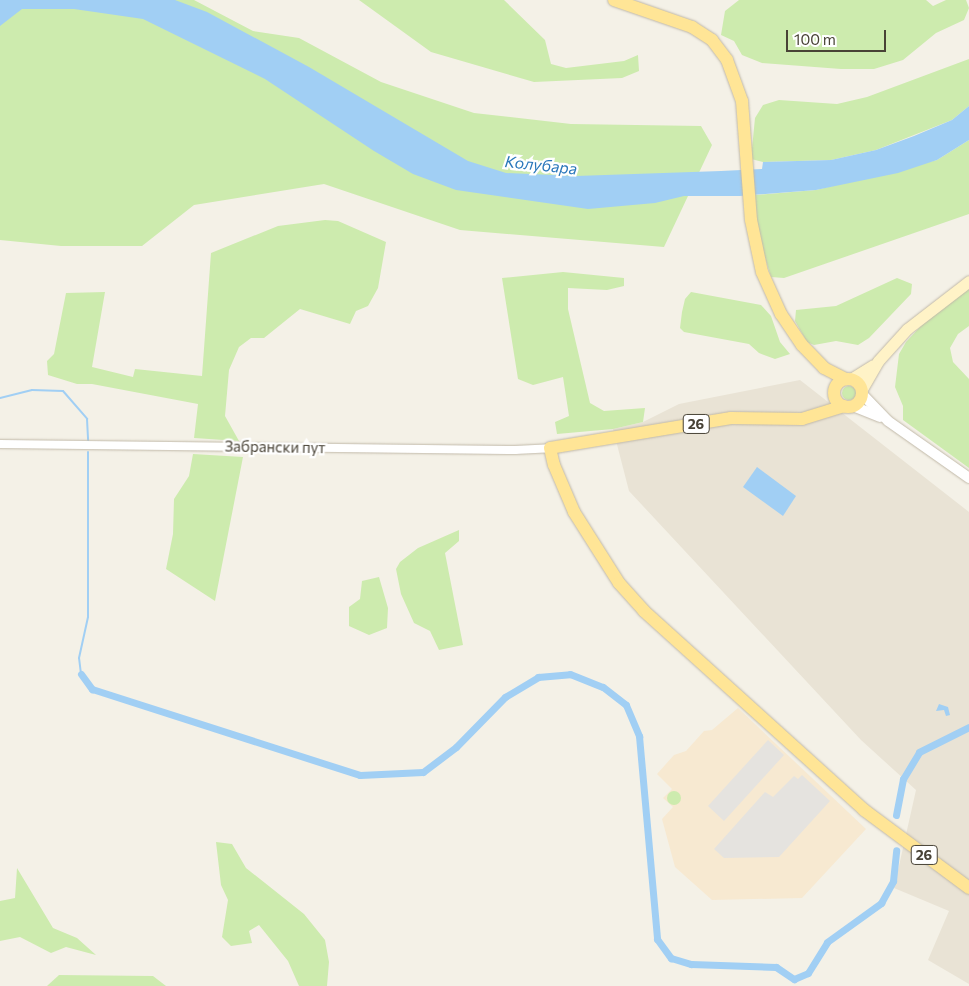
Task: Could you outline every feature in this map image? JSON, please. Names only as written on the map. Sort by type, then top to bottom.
[{"type":"main road","points":[[614,0],[681,22],[712,40],[734,74],[744,113],[751,220],[757,256],[769,290],[786,322],[842,399],[862,391],[878,362],[921,316],[969,281]]},
{"type":"main road","points":[[809,354],[827,370],[849,379],[862,391]]},
{"type":"main road","points":[[849,379],[878,362]]},
{"type":"main road","name":"26","points":[[849,379],[842,399],[811,416],[731,418],[550,448],[554,465],[574,512],[619,583],[644,612],[864,810],[969,888]]},
{"type":"street","points":[[862,391],[888,421]]},
{"type":"street","points":[[842,399],[888,421],[969,478]]},
{"type":"street","name":"Забрански пут","points":[[0,444],[516,450],[550,448]]},
{"type":"shaded area","points":[[800,380],[969,512],[969,984],[928,960],[949,911],[894,888],[916,790],[861,740],[629,491],[613,429],[643,422],[679,404]]},
{"type":"shaded area","points":[[738,708],[866,829],[802,898],[712,900],[675,867],[662,819],[673,807],[663,798],[672,789],[657,774],[674,755],[686,751],[704,731],[712,730]]},
{"type":"shaded area","points":[[768,740],[784,755],[724,821],[708,806]]},
{"type":"shaded area","points":[[802,775],[830,801],[779,857],[724,858],[714,849],[765,792],[773,797],[794,776],[798,779]]},
{"type":"green space","points":[[0,0],[194,0],[253,31],[299,38],[381,82],[474,113],[571,124],[701,126],[712,145],[664,247],[460,230],[324,184],[194,205],[142,246],[61,246],[0,240]]},
{"type":"green space","points":[[359,0],[504,0],[545,40],[551,64],[566,68],[624,61],[638,55],[639,71],[622,78],[534,82],[431,52]]},
{"type":"green space","points":[[739,0],[926,0],[933,6],[946,0],[966,0],[969,8],[964,20],[936,33],[903,60],[874,69],[841,69],[762,63],[742,55],[734,41],[721,35],[725,11]]},
{"type":"green space","points":[[969,59],[969,106],[952,120],[876,150],[831,160],[763,162],[751,159],[755,118],[763,105],[779,100],[837,104],[867,97]]},
{"type":"green space","points":[[969,140],[969,214],[784,278],[771,277],[758,234],[755,195],[816,190],[937,160]]},
{"type":"green space","points":[[325,220],[338,221],[386,242],[378,288],[368,306],[356,311],[350,324],[300,309],[264,338],[251,338],[239,347],[229,370],[225,416],[239,441],[194,438],[198,404],[92,384],[77,384],[48,375],[47,361],[54,354],[66,293],[105,292],[92,367],[133,377],[135,369],[202,376],[211,253],[278,226]]},
{"type":"green space","points":[[563,272],[624,278],[624,286],[607,290],[568,288],[568,309],[590,403],[604,411],[645,408],[643,422],[613,429],[557,434],[555,422],[569,416],[563,377],[533,385],[518,379],[502,278]]},
{"type":"green space","points":[[897,278],[912,284],[911,294],[869,338],[858,345],[836,341],[814,345],[807,342],[795,321],[796,310],[836,306]]},
{"type":"green space","points":[[969,288],[969,326],[958,334],[950,348],[953,362],[969,379],[969,468],[903,420],[903,406],[895,387],[899,354],[906,342],[931,315]]},
{"type":"green space","points":[[691,292],[761,305],[771,316],[780,342],[790,354],[775,359],[759,353],[749,344],[684,332],[680,328],[682,312],[685,299]]},
{"type":"green space","points":[[849,386],[854,388],[856,393],[854,398],[849,400],[844,398],[842,393],[844,388]]},
{"type":"green space","points":[[193,454],[243,457],[215,601],[166,569],[173,534],[174,499],[189,476]]},
{"type":"green space","points":[[459,530],[459,541],[445,553],[463,645],[439,650],[430,631],[414,623],[401,594],[396,569],[400,562],[418,548]]},
{"type":"green space","points":[[379,577],[388,608],[387,628],[369,635],[349,626],[349,607],[360,599],[362,581]]},
{"type":"green space","points":[[674,791],[679,793],[681,798],[679,803],[674,805],[669,803],[667,798],[669,793]]},
{"type":"green space","points":[[216,842],[232,844],[246,868],[304,914],[325,940],[329,962],[327,986],[299,986],[288,961],[259,925],[249,931],[252,943],[231,946],[222,937],[228,900],[221,885]]},
{"type":"green space","points":[[17,868],[53,928],[77,938],[96,955],[66,947],[51,953],[20,937],[0,941],[0,901],[15,898]]},
{"type":"green space","points":[[59,975],[153,976],[166,986],[47,986]]},
{"type":"water","points":[[0,0],[175,0],[207,12],[309,67],[468,161],[506,173],[576,176],[721,171],[762,169],[763,162],[831,160],[876,150],[914,136],[952,120],[969,106],[969,140],[937,160],[898,173],[816,190],[740,196],[684,196],[655,203],[588,209],[456,190],[413,174],[374,151],[265,79],[143,19],[74,9],[22,9],[0,26]]},
{"type":"water","points":[[757,467],[796,496],[783,516],[743,487]]},
{"type":"water","points":[[939,704],[948,707],[950,715],[946,716],[944,710],[936,711]]},
{"type":"waterway","points":[[0,398],[32,390],[63,391],[87,419],[88,440]]},
{"type":"waterway","points":[[81,674],[79,658],[88,617],[88,452]]},
{"type":"waterway","points":[[81,674],[92,689],[360,775],[423,772],[456,747],[505,697],[538,677],[570,674],[603,687],[626,705],[639,736],[657,939],[671,958],[691,964],[776,967],[794,979],[808,973],[827,942],[881,903],[893,881],[896,850]]},
{"type":"waterway","points":[[896,815],[903,779],[919,752],[969,727]]},
{"type":"water label","name":"Колубара","points":[[541,165]]}]
